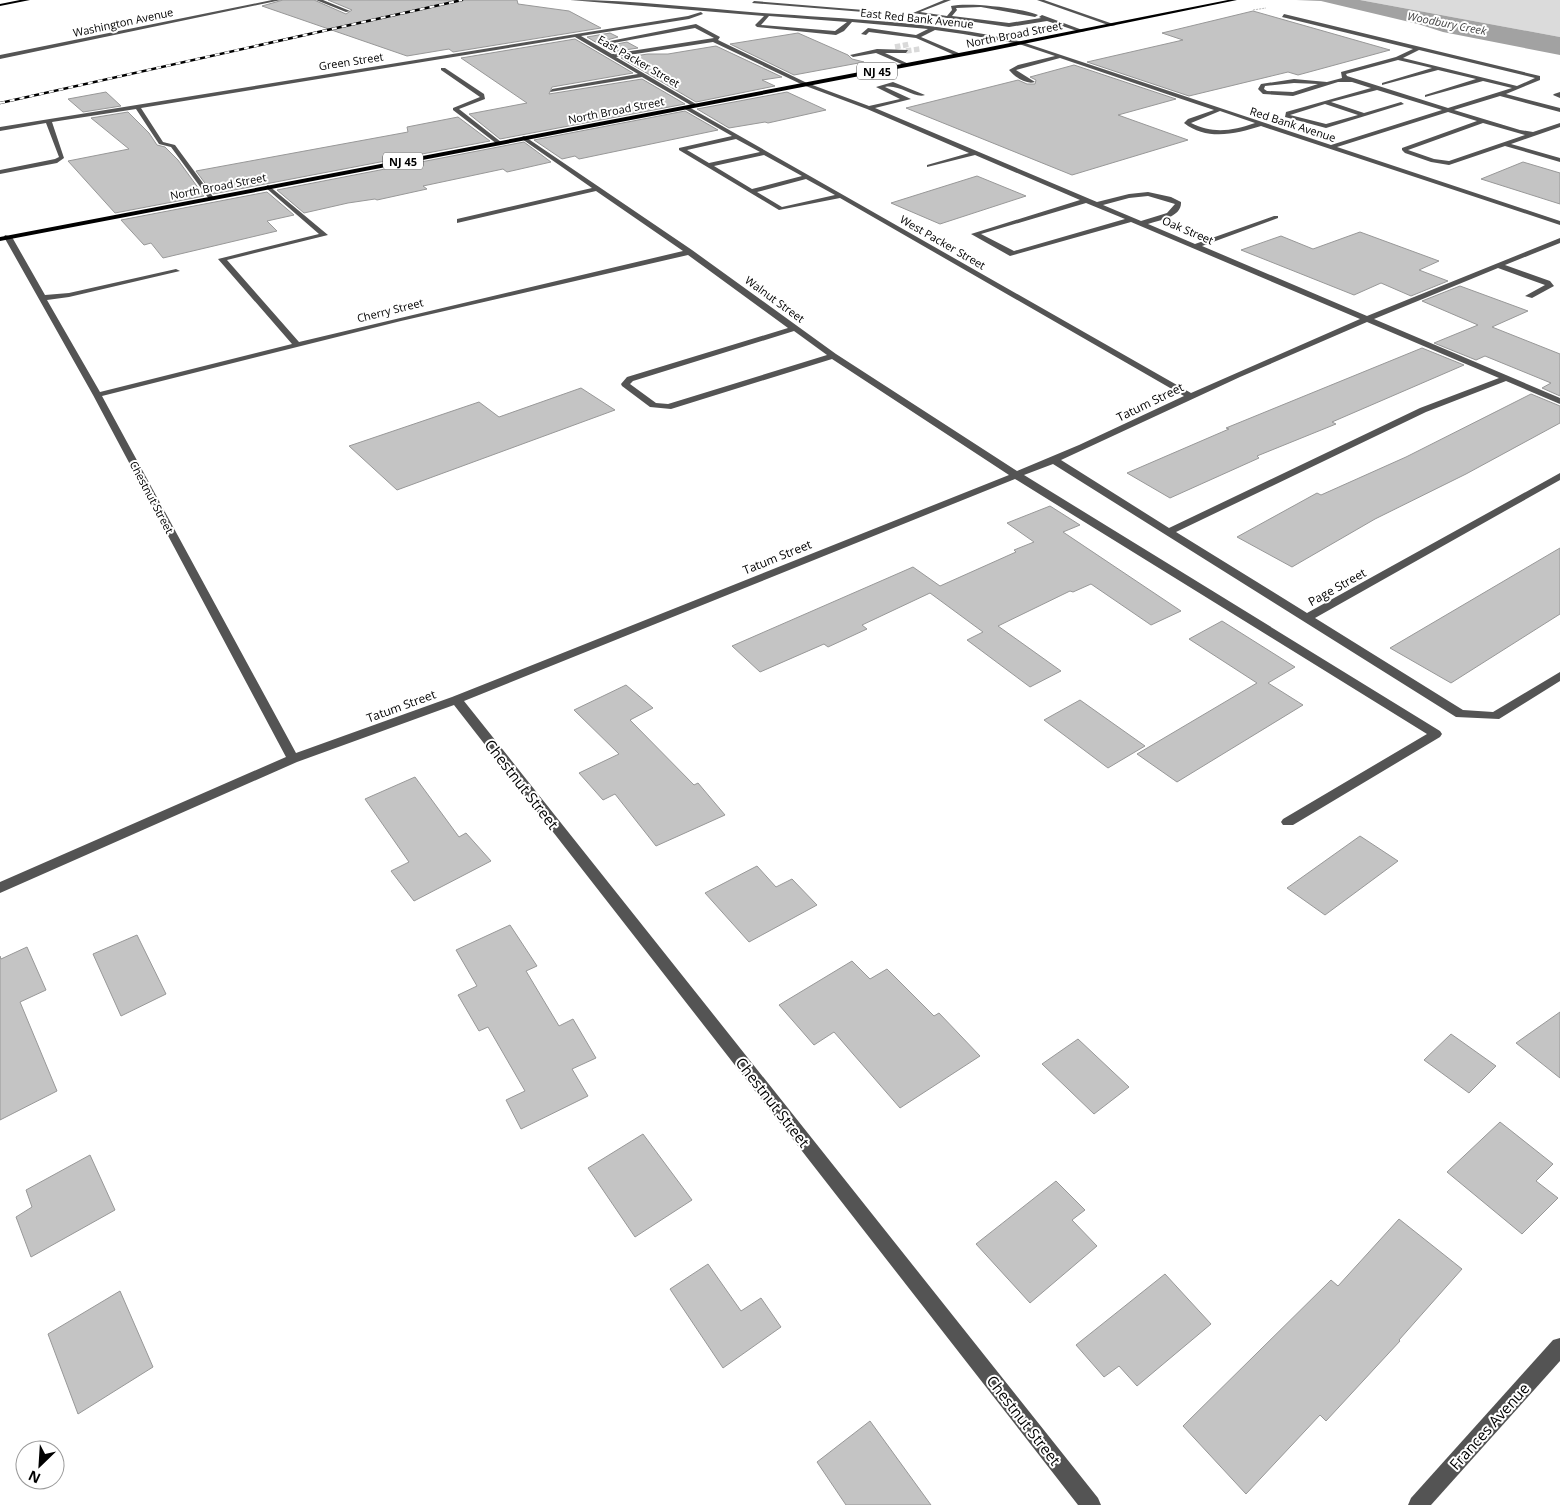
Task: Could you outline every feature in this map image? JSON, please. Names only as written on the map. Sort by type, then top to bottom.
[{"type":"main road","points":[[0,5],[28,0]]},
{"type":"main road","name":"North Broad Street","points":[[4,238],[908,65],[1231,0]]},
{"type":"street","name":"Washington Avenue","points":[[0,57],[279,0]]},
{"type":"street","points":[[318,0],[348,11]]},
{"type":"street","name":"East Red Bank Avenue","points":[[572,0],[897,24],[935,28],[1020,43]]},
{"type":"street","points":[[897,24],[915,13],[949,0]]},
{"type":"street","points":[[1039,0],[1113,25]]},
{"type":"street","points":[[754,2],[876,12],[862,21]]},
{"type":"street","points":[[949,17],[955,10],[953,7],[963,3],[994,5],[1021,13],[1035,14]]},
{"type":"street","points":[[1002,3],[1082,31]]},
{"type":"street","name":"Green Street","points":[[0,129],[681,18],[705,10]]},
{"type":"street","points":[[915,13],[1009,25],[1048,19]]},
{"type":"street","points":[[768,15],[759,26],[836,33],[842,30],[850,20]]},
{"type":"street","points":[[1284,16],[1538,77],[1538,79],[1518,88],[1330,147]]},
{"type":"street","points":[[681,18],[696,26]]},
{"type":"street","points":[[645,24],[659,33]]},
{"type":"street","points":[[608,42],[696,26]]},
{"type":"street","name":"Oak Street","points":[[696,26],[718,38],[714,40],[805,84],[869,108],[1098,204],[1560,401]]},
{"type":"street","points":[[917,37],[935,28]]},
{"type":"street","points":[[864,34],[868,30],[917,37],[958,55]]},
{"type":"street","name":"East Packer Street","points":[[575,35],[694,105]]},
{"type":"street","points":[[611,56],[714,40]]},
{"type":"street","points":[[901,40],[926,41]]},
{"type":"street","points":[[910,44],[926,41]]},
{"type":"street","points":[[920,48],[926,41]]},
{"type":"street","points":[[877,51],[886,43]]},
{"type":"street","name":"Red Bank Avenue","points":[[1020,43],[1560,223]]},
{"type":"street","points":[[853,55],[895,47]]},
{"type":"street","points":[[1420,48],[1398,58],[1343,73],[1344,77],[1482,121],[1533,134]]},
{"type":"street","points":[[877,51],[906,51]]},
{"type":"street","points":[[877,51],[908,65]]},
{"type":"street","points":[[1032,82],[1018,76],[1012,70],[1020,66],[1059,56]]},
{"type":"street","points":[[1398,58],[1518,88]]},
{"type":"street","points":[[443,69],[482,95],[482,98],[478,101],[459,105],[455,109],[499,143]]},
{"type":"street","points":[[1384,84],[1439,69]]},
{"type":"street","points":[[552,91],[644,75]]},
{"type":"street","points":[[1325,84],[1294,80],[1263,85],[1261,89],[1265,93],[1293,94],[1338,80],[1352,80]]},
{"type":"street","points":[[1428,96],[1483,80]]},
{"type":"street","points":[[869,108],[922,95],[893,84],[879,87],[905,99]]},
{"type":"street","points":[[1376,88],[1288,113],[1287,116],[1326,126],[1401,104]]},
{"type":"street","points":[[1500,94],[1560,110]]},
{"type":"street","points":[[1324,102],[1364,115]]},
{"type":"street","points":[[137,106],[161,143],[173,146],[211,198]]},
{"type":"street","name":"West Packer Street","points":[[685,107],[1191,396]]},
{"type":"street","points":[[1218,110],[1190,120],[1187,123],[1212,133],[1224,134],[1260,124]]},
{"type":"street","points":[[0,172],[57,161],[62,157],[48,121]]},
{"type":"street","points":[[1482,121],[1404,149],[1406,152],[1433,161],[1449,163],[1560,125]]},
{"type":"street","points":[[737,137],[681,148],[782,210],[841,196]]},
{"type":"street","name":"Walnut Street","points":[[524,138],[689,252],[834,356],[1016,475],[1436,734],[1288,822]]},
{"type":"street","points":[[1506,144],[1560,160]]},
{"type":"street","points":[[708,165],[765,153]]},
{"type":"street","points":[[929,166],[976,153]]},
{"type":"street","points":[[942,167],[946,168],[986,157]]},
{"type":"street","points":[[751,191],[807,177]]},
{"type":"street","points":[[268,187],[324,235],[222,259],[297,345]]},
{"type":"street","points":[[460,221],[597,189]]},
{"type":"street","points":[[1098,204],[1130,194],[1160,195],[1179,203],[1179,208],[1174,213],[1142,223]]},
{"type":"street","points":[[1086,200],[975,234],[1012,254],[1133,219]]},
{"type":"street","points":[[1196,246],[1276,217]]},
{"type":"street","name":"Chestnut Street","points":[[4,238],[43,298],[97,395],[293,759]]},
{"type":"street","name":"Tatum Street","points":[[0,888],[293,759],[456,700],[1055,461],[1191,396],[1368,318],[1560,240]]},
{"type":"street","name":"Cherry Street","points":[[97,395],[297,345],[689,252]]},
{"type":"street","points":[[1498,265],[1547,283],[1550,286],[1529,296]]},
{"type":"street","points":[[43,298],[69,295],[176,270]]},
{"type":"street","points":[[796,328],[630,379],[625,384],[653,405],[668,408],[834,356]]},
{"type":"street","points":[[1169,532],[1423,410],[1507,378]]},
{"type":"street","name":"Page Street","points":[[1055,461],[1307,618],[1560,476]]},
{"type":"street","points":[[1307,618],[1460,714],[1495,716],[1560,676]]},
{"type":"street","name":"Chestnut Street","points":[[456,700],[1091,1505]]},
{"type":"street","name":"Frances Avenue","points":[[1418,1505],[1560,1347]]},
{"type":"shaded area","points":[[1360,0],[1560,0],[1560,37]]},
{"type":"water","name":"Woodbury Creek","points":[[1296,0],[1360,0],[1560,37],[1560,55],[1443,32],[1418,24],[1321,1]]},
{"type":"building","points":[[283,0],[314,0],[346,14],[352,10],[328,0],[517,0],[518,4],[569,11],[601,28],[453,52],[449,49],[407,56],[262,6]]},
{"type":"building","points":[[1253,11],[1390,50],[1298,75],[1288,72],[1189,96],[1087,62],[1183,40],[1162,33]]},
{"type":"building","points":[[610,33],[618,37],[603,41],[607,46],[627,42],[638,48],[612,52],[587,37]]},
{"type":"building","points":[[798,33],[848,55],[852,59],[864,62],[794,75],[730,44]]},
{"type":"building","points":[[575,39],[633,73],[552,87],[549,94],[642,79],[685,104],[500,139],[469,114],[527,103],[461,58]]},
{"type":"building","points":[[716,46],[782,77],[762,80],[775,86],[696,102],[621,58],[648,54],[668,54]]},
{"type":"building","points":[[1074,65],[1176,99],[1118,115],[1188,140],[1072,175],[906,108],[1018,80],[1027,84],[1035,84],[1036,80],[1030,77]]},
{"type":"building","points":[[106,92],[121,106],[83,112],[68,99]]},
{"type":"building","points":[[787,92],[826,110],[768,123],[729,128],[697,109]]},
{"type":"building","points":[[685,111],[718,130],[579,159],[575,156],[562,159],[534,140]]},
{"type":"building","points":[[128,112],[149,133],[157,145],[165,147],[178,160],[204,196],[115,213],[68,161],[129,149],[91,118]]},
{"type":"building","points":[[458,117],[490,141],[213,194],[196,171],[408,132],[407,127]]},
{"type":"building","points":[[524,142],[551,162],[507,172],[503,169],[423,186],[427,189],[304,213],[277,190]]},
{"type":"building","points":[[1523,162],[1560,173],[1560,204],[1481,179]]},
{"type":"building","points":[[977,176],[1026,196],[940,224],[891,203]]},
{"type":"building","points":[[267,192],[294,215],[267,221],[277,231],[163,258],[151,243],[144,245],[121,220]]},
{"type":"building","points":[[1360,232],[1439,261],[1419,270],[1448,281],[1411,296],[1381,283],[1354,295],[1241,250],[1281,236],[1313,249]]},
{"type":"building","points":[[1460,286],[1528,311],[1492,327],[1560,354],[1560,396],[1542,388],[1551,383],[1485,356],[1476,360],[1434,343],[1478,325],[1422,301]]},
{"type":"building","points":[[1422,348],[1464,365],[1332,422],[1336,424],[1257,456],[1259,458],[1170,498],[1127,473],[1229,429],[1226,428]]},
{"type":"building","points":[[581,388],[615,410],[397,490],[349,446],[479,402],[499,417]]},
{"type":"building","points":[[1531,394],[1560,406],[1560,423],[1466,474],[1375,519],[1292,567],[1237,537],[1317,493],[1321,495],[1406,457]]},
{"type":"building","points":[[1050,506],[1080,525],[1063,532],[1181,611],[1151,625],[1091,584],[1073,592],[1070,591],[998,626],[1061,671],[1030,687],[967,640],[983,632],[930,593],[862,625],[867,629],[828,647],[824,644],[760,672],[732,646],[913,567],[940,586],[1034,542],[1007,523]]},
{"type":"building","points":[[1560,548],[1560,614],[1451,683],[1390,648]]},
{"type":"building","points":[[1222,621],[1295,667],[1268,683],[1303,705],[1177,782],[1137,754],[1257,683],[1189,639]]},
{"type":"building","points":[[626,685],[653,708],[630,720],[694,785],[698,783],[725,815],[656,846],[615,794],[603,800],[579,773],[619,754],[574,710]]},
{"type":"building","points":[[1080,700],[1145,746],[1108,768],[1044,720]]},
{"type":"building","points":[[415,777],[459,837],[466,833],[491,861],[414,901],[391,871],[409,862],[365,799]]},
{"type":"building","points":[[1360,836],[1398,861],[1325,915],[1287,888]]},
{"type":"building","points":[[757,866],[776,887],[792,879],[817,905],[749,942],[705,893]]},
{"type":"building","points":[[510,925],[537,966],[526,971],[559,1026],[573,1019],[596,1058],[572,1069],[588,1096],[521,1129],[506,1100],[525,1091],[488,1027],[479,1031],[458,995],[477,986],[456,950]]},
{"type":"building","points":[[137,935],[166,994],[121,1016],[93,954]]},
{"type":"building","points":[[27,947],[46,990],[20,1002],[57,1091],[0,1120],[0,956],[1,959]]},
{"type":"building","points":[[852,961],[870,979],[887,969],[934,1016],[939,1013],[980,1056],[900,1108],[834,1032],[814,1045],[779,1005]]},
{"type":"building","points":[[1560,1012],[1560,1078],[1516,1043]]},
{"type":"building","points":[[1451,1034],[1496,1066],[1469,1093],[1424,1060]]},
{"type":"building","points":[[1078,1039],[1129,1087],[1094,1114],[1042,1064]]},
{"type":"building","points":[[1500,1122],[1553,1164],[1536,1181],[1558,1198],[1522,1234],[1447,1172]]},
{"type":"building","points":[[643,1134],[692,1200],[635,1237],[588,1168]]},
{"type":"building","points":[[90,1155],[115,1210],[31,1257],[16,1217],[32,1207],[26,1190]]},
{"type":"building","points":[[1056,1181],[1085,1210],[1072,1220],[1097,1246],[1030,1303],[976,1244]]},
{"type":"building","points":[[1399,1219],[1462,1269],[1400,1341],[1326,1421],[1320,1415],[1246,1494],[1183,1426],[1331,1280],[1338,1286]]},
{"type":"building","points":[[708,1264],[741,1311],[761,1298],[781,1327],[723,1368],[670,1289]]},
{"type":"building","points":[[1165,1274],[1211,1324],[1137,1386],[1119,1366],[1104,1377],[1076,1345]]},
{"type":"building","points":[[120,1291],[153,1367],[78,1414],[48,1334]]},
{"type":"building","points":[[870,1421],[931,1505],[846,1505],[817,1462]]},
{"type":"tunnel","points":[[895,47],[910,44]]},
{"type":"tunnel","points":[[906,51],[920,49]]},
{"type":"railway","points":[[0,103],[462,0]]}]
